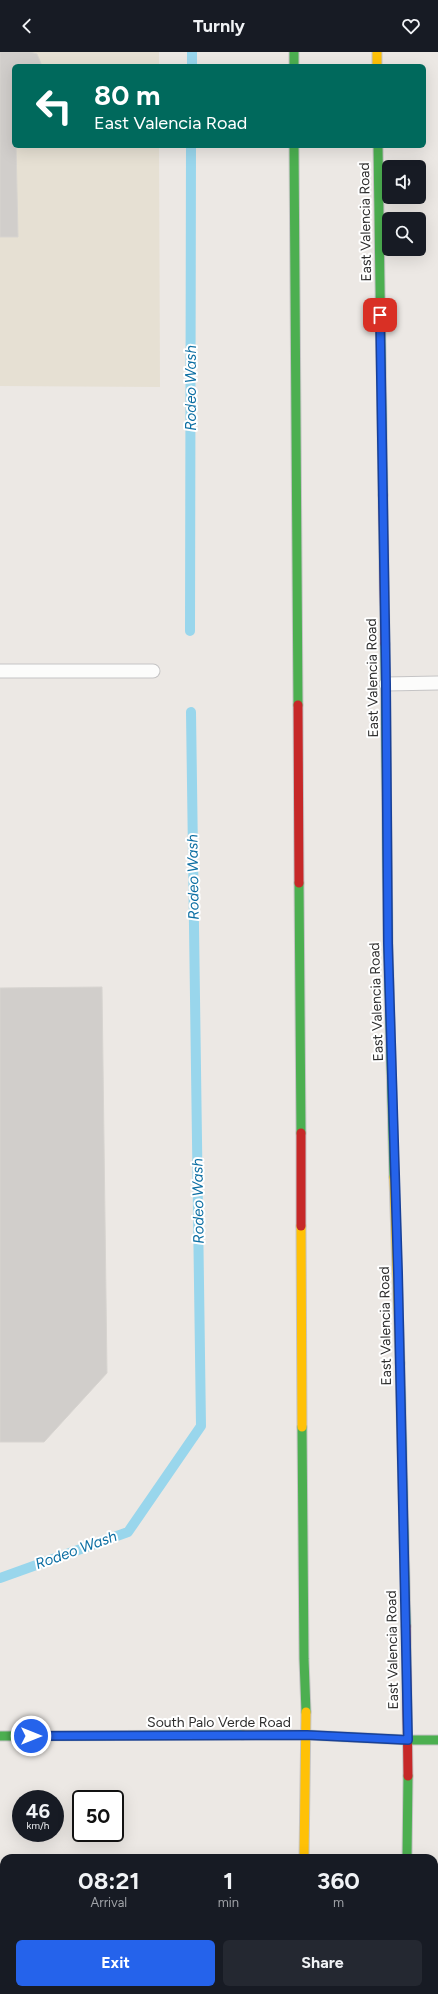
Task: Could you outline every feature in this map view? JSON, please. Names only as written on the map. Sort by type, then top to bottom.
[{"type":"main road","points":[[294,52],[294,64]]},
{"type":"main road","points":[[377,52],[377,64]]},
{"type":"main road","points":[[294,148],[304,1659],[307,1735],[304,1854]]},
{"type":"main road","name":"East Valencia Road","points":[[378,148],[386,684],[388,943],[398,1265],[408,1740],[407,1854]]},
{"type":"main road","name":"South Palo Verde Road","points":[[0,1736],[307,1735],[438,1740]]},
{"type":"lane","points":[[0,671],[153,671]]},
{"type":"lane","points":[[386,684],[438,684]]},
{"type":"shaded area","points":[[0,52],[159,52],[159,64],[12,64],[12,148],[159,148],[160,387],[0,386]]},
{"type":"building","points":[[0,52],[30,52],[37,54],[41,64],[12,64],[12,148],[16,148],[18,237],[0,237]]},
{"type":"building","points":[[102,987],[107,1373],[44,1442],[0,1442],[0,988]]},
{"type":"waterway","name":"Rodeo Wash","points":[[192,52],[192,64]]},
{"type":"waterway","name":"Rodeo Wash","points":[[190,631],[191,148]]},
{"type":"waterway","name":"Rodeo Wash","points":[[0,1578],[128,1532],[201,1426],[191,712]]},
{"type":"traffic: fast","points":[[294,52],[294,64]]},
{"type":"traffic: fast","points":[[294,148],[298,705]]},
{"type":"traffic: fast","points":[[378,148],[383,495]]},
{"type":"traffic: fast","points":[[385,644],[388,943],[394,1177]]},
{"type":"traffic: fast","points":[[299,883],[301,1133]]},
{"type":"traffic: fast","points":[[400,1363],[406,1626]]},
{"type":"traffic: fast","points":[[302,1427],[304,1659],[306,1712]]},
{"type":"traffic: fast","points":[[0,1736],[243,1735]]},
{"type":"traffic: fast","points":[[307,1735],[408,1740]]},
{"type":"traffic: fast","points":[[408,1740],[438,1740]]},
{"type":"traffic: fast","points":[[407,1854],[408,1776]]},
{"type":"traffic: slow","points":[[377,52],[377,64]]},
{"type":"traffic: slow","points":[[394,1177],[400,1363]]},
{"type":"traffic: slow","points":[[301,1226],[302,1427]]},
{"type":"traffic: slow","points":[[304,1854],[306,1712]]},
{"type":"traffic: slow","points":[[243,1735],[307,1735]]},
{"type":"traffic: jam","points":[[383,495],[385,644]]},
{"type":"traffic: jam","points":[[298,705],[299,883]]},
{"type":"traffic: jam","points":[[301,1133],[301,1226]]},
{"type":"traffic: jam","points":[[406,1626],[408,1776]]},
{"type":"route","points":[[31,1736],[307,1735],[408,1740],[398,1273],[388,943],[386,684],[380,315]]}]
